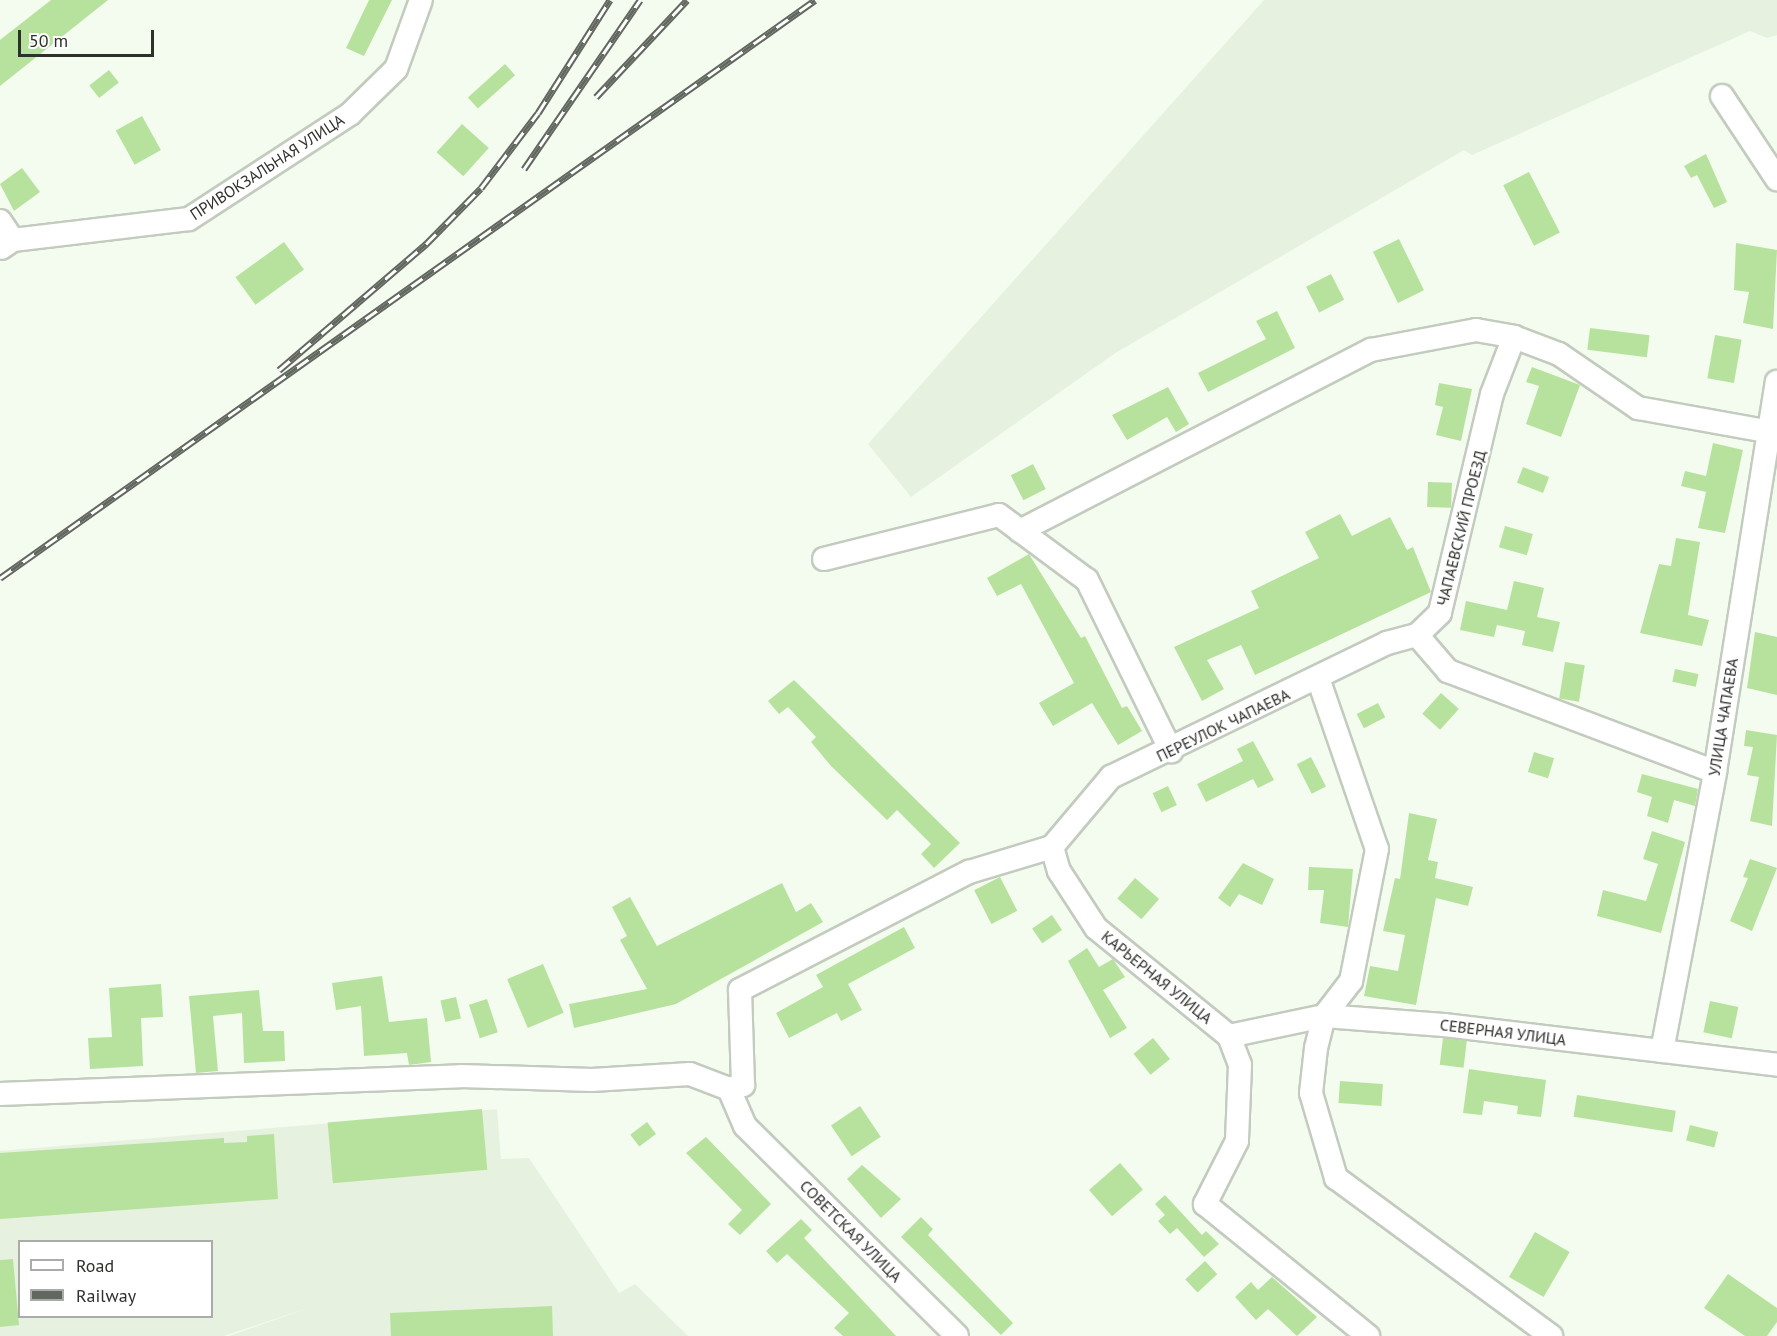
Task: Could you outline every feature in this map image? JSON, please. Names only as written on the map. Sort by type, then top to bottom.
[{"type":"street","name":"ПРИВОКЗАЛЬНАЯ УЛИЦА","points":[[0,221],[6,245],[189,219],[350,114],[396,69],[421,0]]},
{"type":"street","points":[[1722,96],[1777,179]]},
{"type":"street","points":[[1020,531],[1371,350],[1476,330],[1514,337],[1559,354],[1638,408],[1772,432]]},
{"type":"street","name":"ЧАПАЕВСКИЙ ПРОЕЗД","points":[[1417,635],[1440,613],[1492,394],[1514,337]]},
{"type":"street","name":"УЛИЦА ЧАПАЕВА","points":[[1662,1051],[1715,772],[1772,432],[1777,382]]},
{"type":"street","points":[[824,559],[999,515],[1087,580],[1172,751]]},
{"type":"street","points":[[1417,635],[1448,670],[1715,772]]},
{"type":"street","name":"ПЕРЕУЛОК ЧАПАЕВА","points":[[1052,847],[1111,777],[1172,751],[1387,644],[1417,635]]},
{"type":"street","points":[[1318,678],[1377,849],[1351,981],[1324,1016],[1311,1093],[1336,1178],[1551,1336]]},
{"type":"street","points":[[0,1094],[461,1076],[592,1080],[690,1074],[729,1089],[742,1085],[740,990],[969,872],[1052,847]]},
{"type":"street","name":"КАРЬЕРНАЯ УЛИЦА","points":[[1052,847],[1059,871],[1096,928],[1229,1036],[1240,1065],[1237,1141],[1205,1204],[1320,1293],[1360,1335]]},
{"type":"street","name":"СЕВЕРНАЯ УЛИЦА","points":[[1229,1036],[1324,1016],[1777,1065]]},
{"type":"street","name":"СОВЕТСКАЯ УЛИЦА","points":[[729,1089],[745,1125],[957,1336]]},
{"type":"shaded area","points":[[1264,0],[1777,0],[1777,35],[1767,38],[1750,31],[1472,155],[1464,150],[1117,352],[911,497],[868,444]]},
{"type":"shaded area","points":[[497,1109],[501,1159],[529,1158],[619,1293],[635,1284],[688,1336],[229,1336],[311,1307],[224,1336],[0,1336],[0,1151]]},
{"type":"building","points":[[51,0],[108,0],[0,86],[0,40]]},
{"type":"building","points":[[369,0],[392,0],[364,56],[346,48]]},
{"type":"building","points":[[505,64],[515,75],[478,109],[468,97]]},
{"type":"building","points":[[109,70],[119,83],[99,98],[89,85]]},
{"type":"building","points":[[142,116],[161,150],[135,165],[116,131]]},
{"type":"building","points":[[462,124],[489,148],[463,176],[437,152]]},
{"type":"building","points":[[1706,154],[1727,202],[1714,208],[1697,175],[1691,178],[1684,166]]},
{"type":"building","points":[[22,168],[40,192],[14,211],[0,184]]},
{"type":"building","points":[[1529,172],[1560,233],[1534,246],[1503,185]]},
{"type":"building","points":[[1399,239],[1424,290],[1398,303],[1373,252]]},
{"type":"building","points":[[284,242],[304,270],[255,305],[235,277]]},
{"type":"building","points":[[1736,243],[1777,250],[1773,329],[1743,323],[1749,292],[1734,290]]},
{"type":"building","points":[[1331,274],[1344,300],[1319,313],[1306,287]]},
{"type":"building","points":[[1277,311],[1295,348],[1208,392],[1198,373],[1266,339],[1256,321]]},
{"type":"building","points":[[1590,328],[1650,335],[1647,357],[1587,350]]},
{"type":"building","points":[[1715,335],[1742,340],[1734,383],[1707,378]]},
{"type":"building","points":[[1532,367],[1580,385],[1561,437],[1526,424],[1539,386],[1526,382]]},
{"type":"building","points":[[1439,383],[1472,389],[1461,441],[1436,435],[1443,407],[1435,405]]},
{"type":"building","points":[[1168,387],[1189,424],[1176,432],[1167,417],[1127,440],[1112,415]]},
{"type":"building","points":[[1713,443],[1743,450],[1725,533],[1698,528],[1706,492],[1681,486],[1685,471],[1706,476]]},
{"type":"building","points":[[1033,464],[1046,489],[1023,500],[1011,475]]},
{"type":"building","points":[[1523,467],[1549,477],[1543,493],[1517,483]]},
{"type":"building","points":[[1428,482],[1452,483],[1451,508],[1427,507]]},
{"type":"building","points":[[1340,514],[1352,536],[1390,517],[1407,550],[1413,547],[1431,592],[1255,675],[1241,645],[1207,660],[1224,689],[1202,701],[1174,647],[1259,608],[1251,591],[1319,558],[1305,532]]},
{"type":"building","points":[[1505,526],[1533,534],[1527,555],[1499,547]]},
{"type":"building","points":[[1676,538],[1700,542],[1688,615],[1709,620],[1702,646],[1640,633],[1659,564],[1671,566]]},
{"type":"building","points":[[1029,554],[1081,638],[1085,636],[1122,708],[1127,706],[1142,731],[1118,745],[1092,703],[1053,726],[1039,703],[1074,683],[1021,584],[997,596],[987,578]]},
{"type":"building","points":[[1514,581],[1544,588],[1537,617],[1560,622],[1553,652],[1522,645],[1525,631],[1497,625],[1494,637],[1460,630],[1466,601],[1507,610]]},
{"type":"building","points":[[1755,632],[1777,637],[1777,695],[1747,688]]},
{"type":"building","points":[[1565,662],[1585,665],[1579,702],[1559,699]]},
{"type":"building","points":[[1675,669],[1698,674],[1696,687],[1672,682]]},
{"type":"building","points":[[794,680],[960,843],[934,868],[921,854],[931,844],[897,810],[887,820],[831,766],[811,742],[816,737],[788,707],[779,714],[768,701]]},
{"type":"building","points":[[1441,693],[1459,709],[1440,730],[1422,714]]},
{"type":"building","points":[[1378,703],[1385,717],[1364,728],[1357,714]]},
{"type":"building","points":[[1746,730],[1777,735],[1772,826],[1750,821],[1759,777],[1747,775],[1753,747],[1744,746]]},
{"type":"building","points":[[1253,741],[1274,780],[1258,788],[1253,779],[1206,802],[1197,784],[1243,761],[1237,749]]},
{"type":"building","points":[[1534,752],[1554,758],[1548,778],[1528,772]]},
{"type":"building","points":[[1311,757],[1326,786],[1312,794],[1297,764]]},
{"type":"building","points":[[1642,774],[1698,789],[1695,806],[1674,800],[1668,823],[1647,816],[1652,797],[1637,792]]},
{"type":"building","points":[[1168,786],[1177,805],[1161,812],[1153,793]]},
{"type":"building","points":[[1409,813],[1437,819],[1428,860],[1438,862],[1435,878],[1473,887],[1468,906],[1436,898],[1416,1005],[1364,996],[1370,966],[1398,971],[1405,935],[1383,931],[1395,878],[1400,879]]},
{"type":"building","points":[[1652,831],[1685,842],[1661,933],[1597,916],[1603,890],[1646,901],[1658,864],[1643,859]]},
{"type":"building","points":[[1750,859],[1777,868],[1752,931],[1730,921],[1748,878],[1743,877]]},
{"type":"building","points":[[1243,863],[1274,879],[1262,905],[1239,894],[1230,907],[1218,898]]},
{"type":"building","points":[[1309,867],[1353,869],[1348,927],[1320,923],[1324,890],[1308,890]]},
{"type":"building","points":[[1000,877],[1017,911],[991,924],[974,890]]},
{"type":"building","points":[[1135,878],[1159,899],[1141,919],[1117,898]]},
{"type":"building","points":[[782,883],[796,912],[811,903],[823,922],[676,1004],[574,1028],[569,1004],[647,989],[620,940],[627,936],[612,907],[630,897],[657,946]]},
{"type":"building","points":[[1052,915],[1062,930],[1042,943],[1032,928]]},
{"type":"building","points":[[904,927],[915,948],[848,984],[862,1010],[841,1021],[837,1013],[789,1038],[776,1013],[823,987],[816,975]]},
{"type":"building","points":[[1087,948],[1099,967],[1113,959],[1125,977],[1103,990],[1127,1028],[1110,1038],[1068,961]]},
{"type":"building","points":[[543,964],[564,1013],[528,1028],[507,979]]},
{"type":"building","points":[[382,976],[389,1022],[427,1018],[431,1062],[409,1065],[407,1053],[364,1056],[361,1006],[336,1010],[332,983]]},
{"type":"building","points":[[161,984],[163,1017],[141,1018],[143,1066],[90,1069],[88,1038],[112,1037],[109,988]]},
{"type":"building","points":[[259,990],[263,1031],[284,1031],[285,1061],[244,1063],[242,1013],[213,1016],[218,1071],[196,1073],[189,996]]},
{"type":"building","points":[[456,997],[461,1018],[445,1022],[440,1001]]},
{"type":"building","points":[[487,999],[498,1032],[480,1038],[469,1005]]},
{"type":"building","points":[[1710,1001],[1738,1007],[1732,1038],[1703,1032]]},
{"type":"building","points":[[1153,1038],[1170,1059],[1151,1075],[1134,1054]]},
{"type":"building","points":[[1443,1038],[1467,1041],[1464,1068],[1440,1065]]},
{"type":"building","points":[[1469,1069],[1546,1080],[1541,1117],[1517,1114],[1518,1106],[1484,1101],[1482,1115],[1463,1113]]},
{"type":"building","points":[[1340,1081],[1383,1084],[1381,1106],[1338,1103]]},
{"type":"building","points":[[1577,1095],[1676,1111],[1672,1132],[1574,1117]]},
{"type":"building","points":[[860,1106],[881,1137],[852,1156],[831,1126]]},
{"type":"building","points":[[482,1109],[487,1170],[333,1183],[328,1123]]},
{"type":"building","points":[[647,1122],[656,1134],[639,1147],[630,1135]]},
{"type":"building","points":[[1690,1125],[1718,1132],[1714,1148],[1686,1141]]},
{"type":"building","points":[[274,1134],[278,1199],[0,1219],[0,1153],[224,1138],[224,1143],[247,1142],[247,1136]]},
{"type":"building","points":[[706,1137],[771,1204],[740,1235],[728,1224],[742,1210],[686,1153]]},
{"type":"building","points":[[1120,1163],[1143,1189],[1112,1216],[1089,1190]]},
{"type":"building","points":[[862,1165],[901,1199],[881,1218],[847,1179]]},
{"type":"building","points":[[1165,1195],[1202,1235],[1206,1231],[1219,1244],[1204,1257],[1177,1228],[1170,1234],[1158,1221],[1165,1215],[1155,1204]]},
{"type":"building","points":[[921,1217],[933,1229],[928,1235],[1013,1323],[1001,1335],[901,1237]]},
{"type":"building","points":[[801,1219],[812,1230],[804,1238],[896,1336],[843,1336],[834,1328],[849,1313],[787,1254],[777,1263],[766,1251]]},
{"type":"building","points":[[1535,1232],[1570,1252],[1544,1297],[1509,1277]]},
{"type":"building","points":[[13,1259],[19,1325],[0,1327],[0,1260]]},
{"type":"building","points":[[1205,1261],[1217,1274],[1198,1293],[1185,1279]]},
{"type":"building","points":[[1728,1274],[1777,1308],[1777,1322],[1767,1336],[1745,1336],[1704,1308]]},
{"type":"building","points":[[1272,1277],[1317,1317],[1297,1336],[1268,1309],[1256,1320],[1235,1297],[1251,1282],[1258,1290]]},
{"type":"building","points":[[552,1306],[553,1336],[391,1336],[390,1313]]},
{"type":"railway","points":[[279,370],[426,244],[481,188],[538,113],[610,0]]},
{"type":"railway","points":[[524,169],[640,0]]},
{"type":"railway","points":[[596,97],[687,0]]},
{"type":"railway","points":[[0,578],[815,0]]}]
